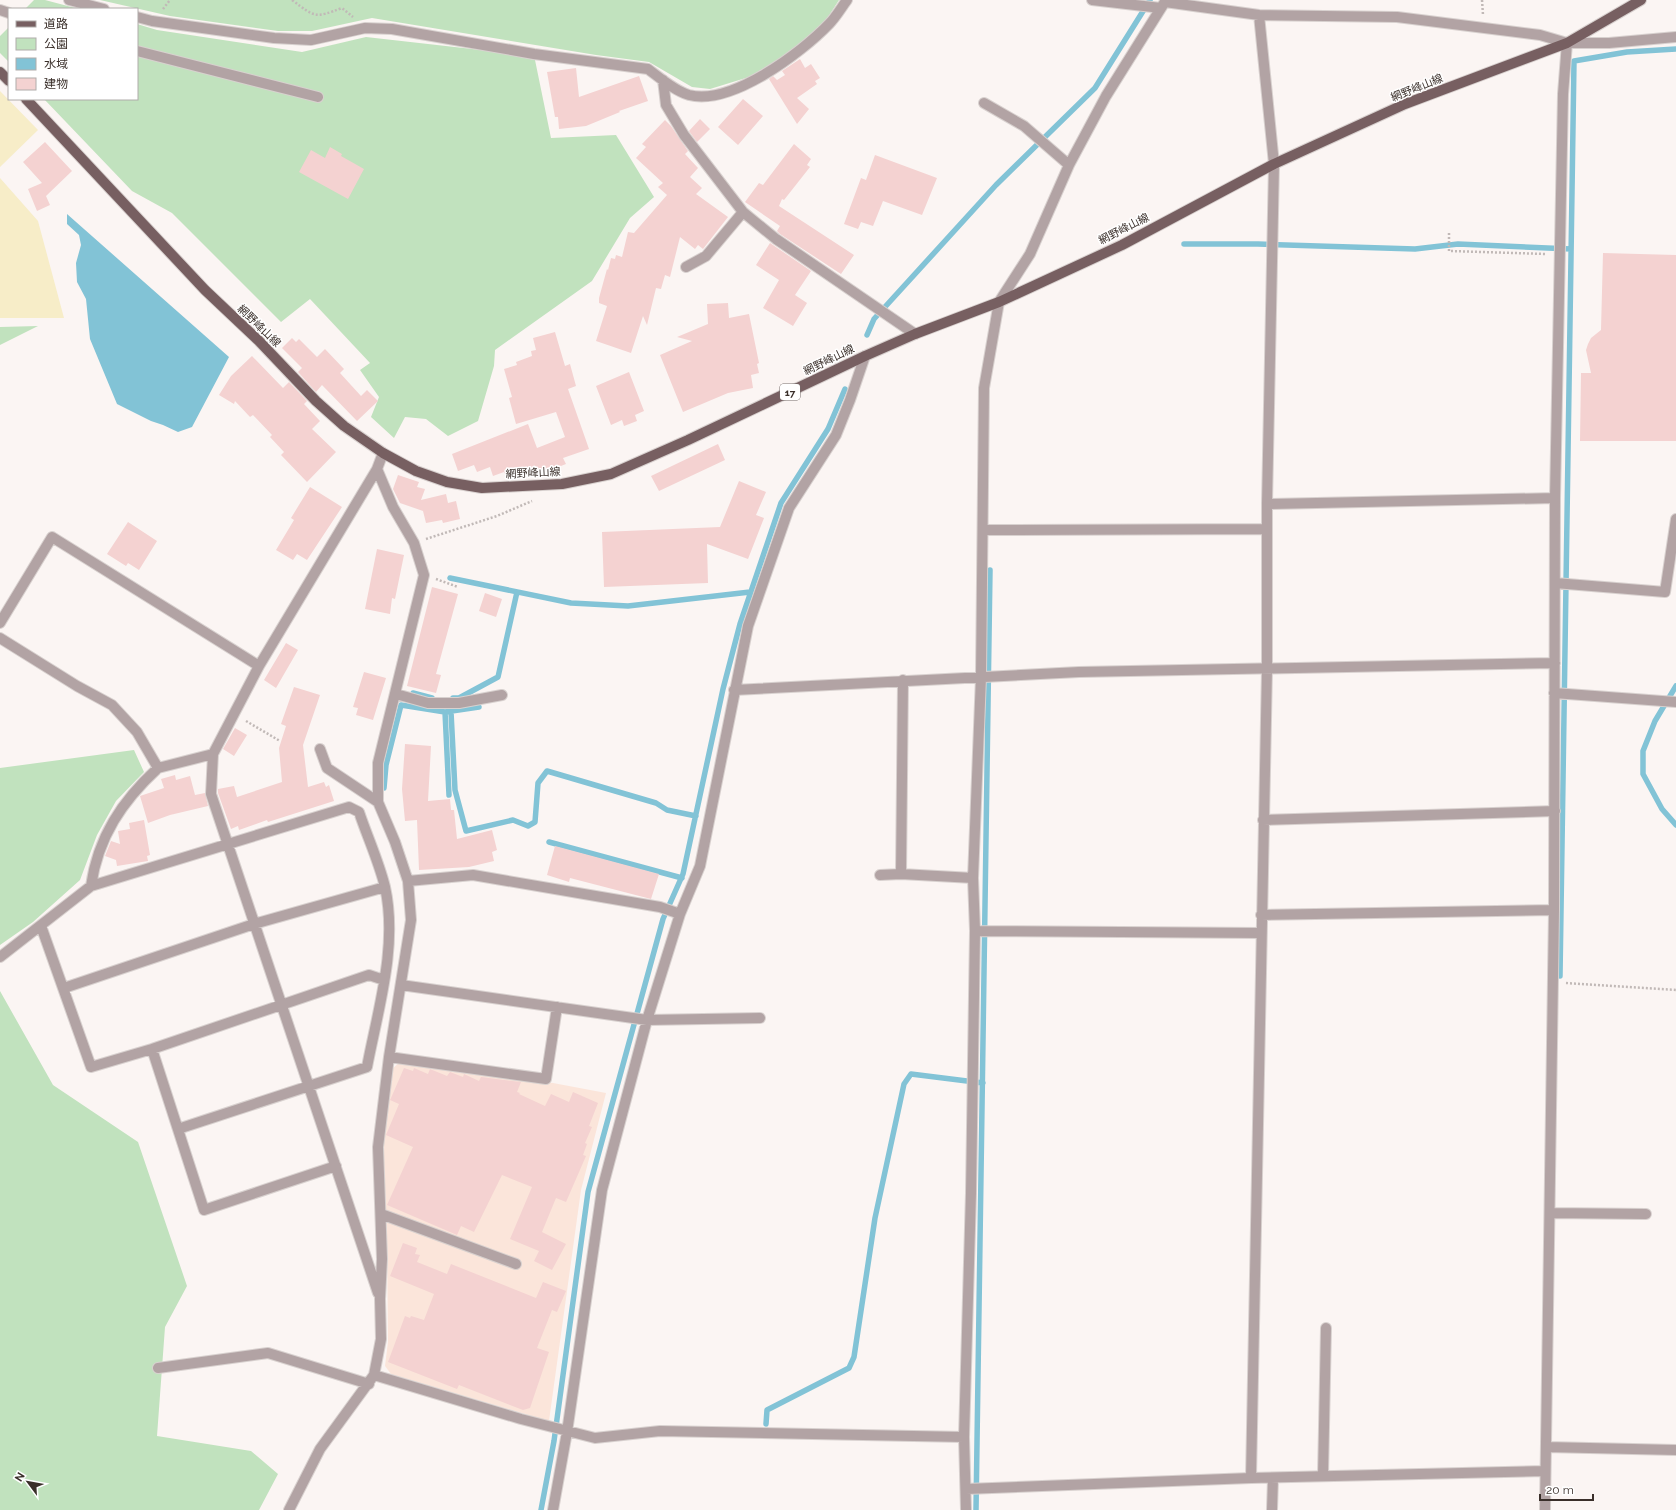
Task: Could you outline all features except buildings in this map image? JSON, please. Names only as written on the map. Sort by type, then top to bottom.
[{"type":"main road","name":"網野峰山線","points":[[27,100],[205,290],[259,341],[316,401],[344,426],[382,453],[416,471],[441,480],[482,488],[569,483],[611,474],[688,440],[865,356],[915,334],[999,302],[1122,244],[1274,164],[1406,104],[1567,43],[1641,0]]},
{"type":"main road","points":[[0,72],[8,80]]},
{"type":"street","points":[[68,0],[84,2],[101,8]]},
{"type":"street","points":[[138,17],[152,21],[274,38],[311,40],[365,28],[392,29],[534,54],[648,69],[663,80],[689,95],[711,96],[750,83],[798,52],[830,24],[847,0]]},
{"type":"street","points":[[1092,0],[1164,4],[1259,15],[1397,17],[1540,35],[1567,43],[1608,42],[1676,37]]},
{"type":"street","points":[[966,1510],[964,1437],[971,1185],[975,931],[973,878],[981,677],[984,388],[999,302],[1030,254],[1069,165],[1106,96],[1164,4]]},
{"type":"street","points":[[1251,1478],[1267,669],[1267,504],[1274,164],[1259,15]]},
{"type":"street","points":[[1545,1510],[1554,910],[1555,498],[1563,94],[1567,43]]},
{"type":"street","points":[[138,51],[318,97]]},
{"type":"street","points":[[663,80],[666,104],[684,135],[743,212],[776,239],[915,334]]},
{"type":"street","points":[[984,104],[1024,126],[1069,165]]},
{"type":"street","points":[[686,267],[706,256],[743,212]]},
{"type":"street","points":[[553,1510],[567,1432],[602,1190],[647,1020],[680,914],[700,866],[748,626],[789,508],[836,435],[865,356]]},
{"type":"street","points":[[380,1299],[227,844],[212,794],[213,754],[259,666],[377,469],[382,453]]},
{"type":"street","points":[[289,1510],[320,1448],[372,1379],[381,1339],[381,1214],[378,1147],[389,1057],[411,920],[408,881],[395,842],[378,802],[378,764],[424,575],[414,543],[393,507],[377,469]]},
{"type":"street","points":[[1267,504],[1555,498]]},
{"type":"street","points":[[1555,582],[1665,592],[1676,519]]},
{"type":"street","points":[[983,530],[1267,529]]},
{"type":"street","points":[[0,623],[52,537],[259,666]]},
{"type":"street","points":[[0,638],[77,686],[112,705],[137,732],[158,768]]},
{"type":"street","points":[[734,690],[1079,672],[1555,663]]},
{"type":"street","points":[[901,874],[903,680]]},
{"type":"street","points":[[396,694],[428,703],[459,703],[502,695]]},
{"type":"street","points":[[1554,694],[1676,702]]},
{"type":"street","points":[[320,749],[327,768],[378,802]]},
{"type":"street","points":[[90,886],[93,866],[104,839],[121,807],[136,788],[158,768],[213,754]]},
{"type":"street","points":[[0,957],[90,886],[349,807],[359,812],[385,886],[390,930],[384,980],[367,1067],[178,1129]]},
{"type":"street","points":[[1263,820],[1554,811]]},
{"type":"street","points":[[880,875],[901,874],[973,878]]},
{"type":"street","points":[[408,881],[473,875],[660,907],[680,914]]},
{"type":"street","points":[[64,988],[254,924],[385,886]]},
{"type":"street","points":[[1261,915],[1554,910]]},
{"type":"street","points":[[41,926],[91,1067],[152,1049],[369,975],[384,980]]},
{"type":"street","points":[[975,931],[1261,933]]},
{"type":"street","points":[[401,985],[647,1020],[760,1018]]},
{"type":"street","points":[[389,1057],[546,1079],[557,1007]]},
{"type":"street","points":[[152,1049],[204,1210],[336,1166]]},
{"type":"street","points":[[1550,1213],[1646,1214]]},
{"type":"street","points":[[381,1214],[516,1264]]},
{"type":"street","points":[[1324,1476],[1326,1328]]},
{"type":"street","points":[[158,1368],[268,1353],[372,1379],[567,1432],[595,1438],[660,1430],[964,1437]]},
{"type":"street","points":[[1546,1447],[1676,1450]]},
{"type":"street","points":[[966,1489],[1251,1478],[1545,1472]]},
{"type":"street","points":[[1272,1510],[1273,1478]]},
{"type":"path","points":[[292,0],[309,12],[321,16],[342,8],[365,28]]},
{"type":"path","points":[[1449,233],[1449,251],[1560,254]]},
{"type":"path","points":[[414,543],[497,516],[537,498]]},
{"type":"path","points":[[424,575],[458,587]]},
{"type":"path","points":[[233,714],[280,741]]},
{"type":"path","points":[[1552,982],[1676,990]]},
{"type":"shaded area","points":[[399,1063],[553,1083],[606,1093],[581,1190],[549,1421],[391,1374],[385,1366],[388,1342],[387,1234],[383,1147],[392,1069]]},
{"type":"green space","points":[[34,0],[45,0],[75,8],[26,8]]},
{"type":"green space","points":[[100,0],[839,0],[826,20],[797,48],[749,77],[710,89],[692,87],[649,62],[596,55],[372,18],[312,31],[278,31],[170,16]]},
{"type":"green space","points":[[138,24],[157,30],[302,52],[366,37],[490,51],[535,60],[551,138],[616,135],[654,197],[630,218],[592,281],[495,350],[494,366],[478,421],[448,436],[426,419],[405,417],[394,438],[371,417],[379,397],[360,370],[370,363],[310,299],[281,322],[172,213],[132,191],[45,100],[138,100]]},
{"type":"green space","points":[[8,28],[8,61],[0,53],[0,36]]},
{"type":"green space","points":[[38,326],[0,345],[0,327]]},
{"type":"green space","points":[[134,750],[144,772],[116,801],[97,835],[80,880],[33,922],[0,945],[0,768]]},
{"type":"green space","points":[[0,991],[53,1085],[138,1142],[187,1286],[165,1327],[157,1436],[251,1451],[278,1474],[259,1510],[0,1510]]},
{"type":"sand","points":[[0,91],[38,130],[0,167]]},
{"type":"sand","points":[[0,178],[38,221],[64,318],[0,318]]},
{"type":"water","points":[[67,214],[229,357],[192,427],[178,432],[151,421],[117,404],[90,339],[86,299],[77,282],[76,263],[81,245],[79,235],[67,224]]},
{"type":"waterway","points":[[867,335],[874,319],[996,185],[1095,88],[1150,0]]},
{"type":"waterway","points":[[1560,976],[1574,61],[1627,52],[1676,49]]},
{"type":"waterway","points":[[1184,244],[1258,244],[1415,249],[1458,244],[1571,249]]},
{"type":"waterway","points":[[541,1510],[554,1441],[588,1192],[663,919],[683,874],[723,689],[740,624],[781,503],[828,429],[845,389]]},
{"type":"waterway","points":[[976,1510],[990,570]]},
{"type":"waterway","points":[[450,578],[571,603],[628,606],[750,592]]},
{"type":"waterway","points":[[453,698],[459,698],[498,677],[517,592]]},
{"type":"waterway","points":[[1676,686],[1655,721],[1643,751],[1643,774],[1662,809],[1676,825]]},
{"type":"waterway","points":[[413,693],[432,698]]},
{"type":"waterway","points":[[384,788],[386,765],[401,705],[445,712],[479,707]]},
{"type":"waterway","points":[[445,712],[449,795]]},
{"type":"waterway","points":[[451,712],[455,790],[466,831],[513,820],[528,826],[535,822],[538,783],[547,771],[656,803],[667,810],[696,816]]},
{"type":"waterway","points":[[549,842],[682,878]]},
{"type":"waterway","points":[[766,1424],[767,1410],[849,1368],[854,1357],[875,1218],[904,1084],[911,1074],[983,1083]]}]
